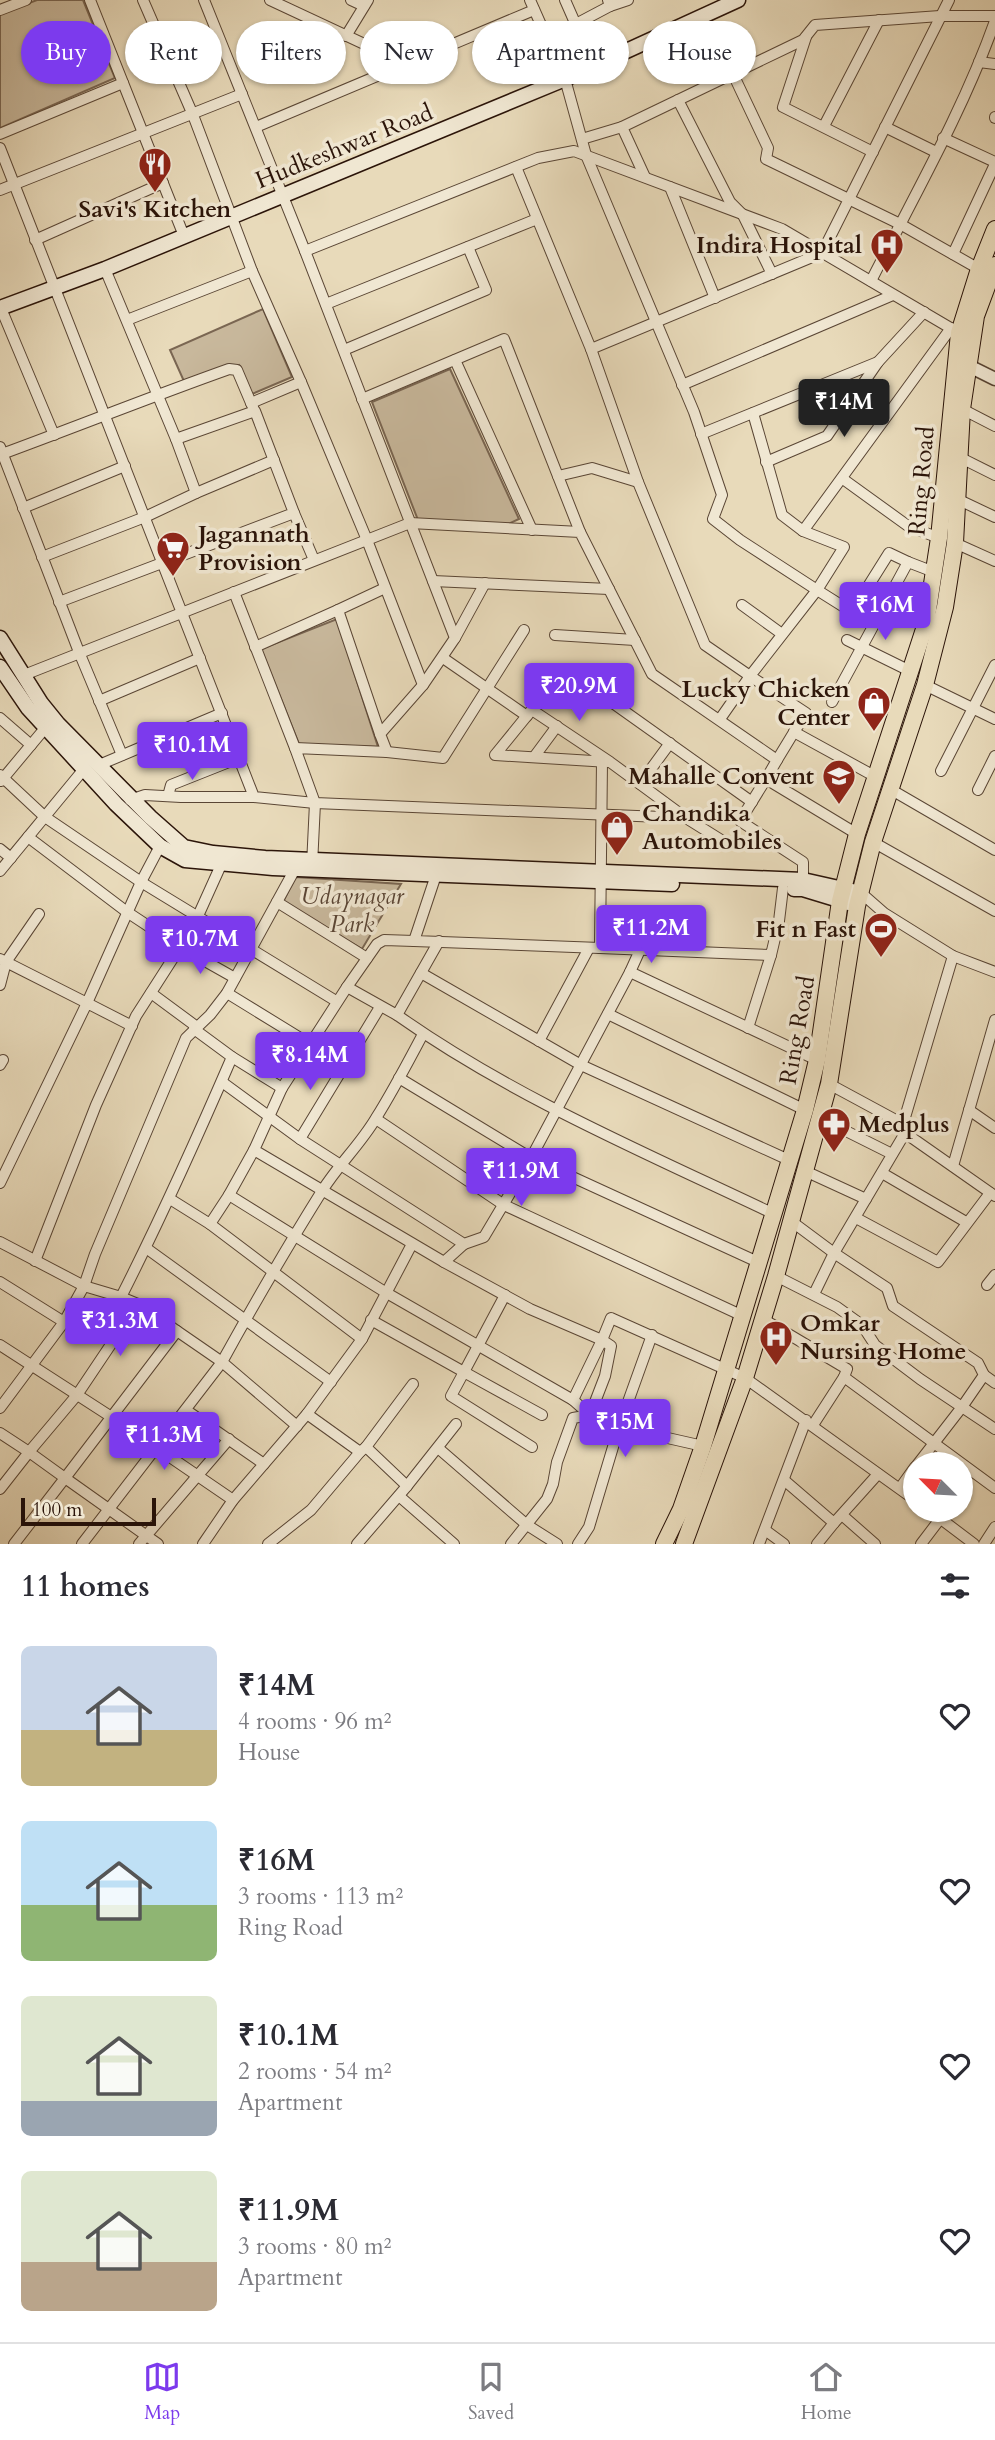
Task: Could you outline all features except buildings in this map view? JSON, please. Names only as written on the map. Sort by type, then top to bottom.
[{"type":"highway","name":"Ring Road","points":[[684,1544],[745,1378],[804,1171],[841,895],[857,834],[926,623],[934,572],[947,540],[957,499],[962,409],[976,316],[995,229]]},
{"type":"highway","name":"Ring Road","points":[[664,1544],[681,1509],[703,1446],[791,1161],[829,1084],[873,842],[925,685],[945,607],[955,330],[987,267]]},
{"type":"main road","name":"Hudkeshwar Road","points":[[629,50],[738,0]]},
{"type":"main road","name":"Hudkeshwar Road","points":[[0,307],[105,270],[553,84]]},
{"type":"main road","points":[[0,638],[41,703],[58,724],[184,847],[295,863],[436,875],[803,880],[841,895]]},
{"type":"main road","points":[[0,667],[28,708],[120,809],[160,846],[184,860],[221,865],[295,863]]},
{"type":"main road","points":[[312,864],[453,866],[803,889],[863,901]]},
{"type":"street","points":[[0,10],[26,0]]},
{"type":"street","points":[[90,0],[184,236]]},
{"type":"street","points":[[143,0],[192,115],[252,271],[367,540],[422,685]]},
{"type":"street","points":[[204,0],[326,304],[455,638]]},
{"type":"street","points":[[270,0],[314,21]]},
{"type":"street","points":[[351,0],[366,3],[346,36],[360,42]]},
{"type":"street","points":[[565,0],[575,21]]},
{"type":"street","points":[[581,21],[609,3],[628,0]]},
{"type":"street","points":[[591,349],[822,253],[949,0]]},
{"type":"street","points":[[458,40],[532,5],[539,21]]},
{"type":"street","points":[[756,63],[803,40],[815,25],[940,16],[995,18],[979,61],[943,138],[871,281]]},
{"type":"street","points":[[824,126],[879,20]]},
{"type":"street","points":[[807,36],[783,107],[873,152]]},
{"type":"street","points":[[979,61],[995,64]]},
{"type":"street","points":[[0,134],[123,83]]},
{"type":"street","points":[[256,127],[360,84]]},
{"type":"street","points":[[566,84],[586,155],[682,385],[722,495],[713,519],[740,540],[852,612],[889,553],[934,572]]},
{"type":"street","points":[[582,139],[622,127],[712,84]]},
{"type":"street","points":[[738,84],[768,148],[766,159],[900,224],[953,254],[987,267]]},
{"type":"street","points":[[0,190],[242,93]]},
{"type":"street","points":[[678,100],[730,202],[743,215],[772,274]]},
{"type":"street","points":[[622,127],[645,177]]},
{"type":"street","points":[[885,127],[936,152]]},
{"type":"street","points":[[943,138],[995,163],[953,254]]},
{"type":"street","points":[[0,148],[254,797]]},
{"type":"street","points":[[305,251],[516,167],[574,151],[782,229],[955,330],[803,531]]},
{"type":"street","points":[[516,167],[591,349],[638,482],[705,645],[806,713],[740,821],[803,862],[803,880]]},
{"type":"street","points":[[35,240],[163,184]]},
{"type":"street","points":[[670,187],[715,298]]},
{"type":"street","points":[[326,304],[537,219]]},
{"type":"street","points":[[344,350],[486,290],[468,247]]},
{"type":"street","points":[[105,270],[176,439],[196,494]]},
{"type":"street","points":[[127,320],[252,271]]},
{"type":"street","points":[[682,385],[893,295]]},
{"type":"street","name":"Hudkeshwar Road","points":[[0,307],[54,435]]},
{"type":"street","points":[[766,462],[827,436],[878,362],[924,312]]},
{"type":"street","points":[[362,399],[504,339],[580,532],[652,674],[777,760]]},
{"type":"street","points":[[455,360],[532,530]]},
{"type":"street","points":[[701,434],[878,362]]},
{"type":"street","points":[[969,366],[995,379]]},
{"type":"street","points":[[122,755],[59,602],[1,450],[54,435],[229,369],[237,370],[314,560]]},
{"type":"street","points":[[176,439],[253,407],[301,382]]},
{"type":"street","points":[[962,409],[995,426]]},
{"type":"street","points":[[720,719],[817,590],[844,547],[803,531],[782,515],[753,413]]},
{"type":"street","points":[[959,457],[995,475]]},
{"type":"street","points":[[42,556],[145,517],[274,460]]},
{"type":"street","points":[[23,508],[125,467]]},
{"type":"street","points":[[558,475],[592,468],[638,482]]},
{"type":"street","points":[[843,479],[908,526],[995,561]]},
{"type":"street","points":[[957,499],[995,517]]},
{"type":"street","points":[[59,602],[294,513]]},
{"type":"street","points":[[24,675],[410,523],[580,532]]},
{"type":"street","points":[[832,702],[908,562]]},
{"type":"street","points":[[433,581],[609,589]]},
{"type":"street","points":[[380,734],[443,658],[485,583]]},
{"type":"street","points":[[256,647],[385,588]]},
{"type":"street","points":[[234,592],[315,803],[312,864]]},
{"type":"street","points":[[742,605],[782,634]]},
{"type":"street","points":[[338,610],[387,752]]},
{"type":"street","points":[[295,748],[387,752],[443,758],[524,630]]},
{"type":"street","points":[[555,635],[635,640]]},
{"type":"street","points":[[847,640],[910,671]]},
{"type":"street","points":[[99,701],[200,658]]},
{"type":"street","points":[[443,658],[487,688],[556,726],[726,843]]},
{"type":"street","points":[[941,771],[995,664]]},
{"type":"street","points":[[606,762],[495,755],[565,669],[752,802]]},
{"type":"street","points":[[925,685],[995,719]]},
{"type":"street","points":[[99,765],[222,713]]},
{"type":"street","points":[[0,718],[32,745]]},
{"type":"street","points":[[534,757],[556,726]]},
{"type":"street","points":[[46,727],[1,779],[45,817],[141,882],[336,1001]]},
{"type":"street","points":[[794,732],[876,777]]},
{"type":"street","points":[[640,784],[670,743]]},
{"type":"street","points":[[978,790],[995,756]]},
{"type":"street","points":[[168,796],[171,785],[239,758]]},
{"type":"street","points":[[539,1041],[594,948],[606,762]]},
{"type":"street","points":[[0,871],[84,769]]},
{"type":"street","points":[[766,779],[857,834]]},
{"type":"street","points":[[890,789],[995,850]]},
{"type":"street","points":[[120,809],[133,798],[145,795],[254,797],[315,803],[686,818]]},
{"type":"street","points":[[28,837],[127,912],[180,947],[235,978]]},
{"type":"street","points":[[873,842],[995,911]]},
{"type":"street","points":[[0,1183],[160,846]]},
{"type":"street","points":[[0,849],[11,858]]},
{"type":"street","points":[[0,1408],[64,1322],[84,1286],[186,1038],[210,1016],[227,993],[277,902],[295,863]]},
{"type":"street","points":[[35,1261],[96,1105],[132,1026],[180,947],[221,865]]},
{"type":"street","points":[[414,941],[436,875]]},
{"type":"street","points":[[748,1028],[771,955],[783,888]]},
{"type":"street","points":[[863,901],[953,956],[995,972]]},
{"type":"street","points":[[277,902],[367,958]]},
{"type":"street","points":[[0,985],[3,960],[39,914]]},
{"type":"street","points":[[210,1224],[254,1150],[282,1088],[336,1001],[377,944],[384,940],[771,955]]},
{"type":"street","points":[[397,1015],[439,941]]},
{"type":"street","points":[[444,1262],[464,1244],[484,1237],[505,1205],[640,950]]},
{"type":"street","points":[[814,1294],[834,1253],[882,1173],[904,1128],[953,956]]},
{"type":"street","points":[[3,960],[132,1026]]},
{"type":"street","points":[[630,972],[817,1060]]},
{"type":"street","points":[[421,973],[581,1065],[791,1161]]},
{"type":"street","points":[[347,987],[556,1111],[774,1214]]},
{"type":"street","points":[[151,993],[232,1057],[282,1088]]},
{"type":"street","points":[[227,993],[310,1044]]},
{"type":"street","points":[[300,1139],[380,1007]]},
{"type":"street","points":[[608,1014],[892,1154]]},
{"type":"street","points":[[953,1166],[992,1046],[995,1020]]},
{"type":"street","points":[[82,1544],[222,1362],[322,1191],[376,1119],[424,1034]]},
{"type":"street","points":[[121,1297],[170,1199],[232,1057]]},
{"type":"street","points":[[399,1078],[531,1158],[760,1263]]},
{"type":"street","points":[[222,1082],[300,1139],[464,1244]]},
{"type":"street","points":[[829,1084],[904,1128],[993,1194],[966,1223],[938,1262],[856,1218]]},
{"type":"street","points":[[969,1110],[995,1128]]},
{"type":"street","points":[[376,1119],[505,1205],[743,1315]]},
{"type":"street","points":[[254,1150],[444,1262],[530,1309],[611,1346],[605,1376],[590,1415]]},
{"type":"street","points":[[804,1171],[866,1199]]},
{"type":"street","points":[[882,1173],[966,1223]]},
{"type":"street","points":[[229,1195],[385,1292],[573,1400],[590,1415],[619,1427],[703,1446]]},
{"type":"street","points":[[170,1199],[210,1224],[362,1339]]},
{"type":"street","points":[[791,1221],[887,1288],[892,1306],[978,1363],[984,1375],[995,1383]]},
{"type":"street","points":[[0,1242],[84,1286],[138,1304],[222,1362],[298,1426]]},
{"type":"street","points":[[204,1544],[233,1500],[298,1426],[362,1339],[412,1244]]},
{"type":"street","points":[[146,1248],[331,1382]]},
{"type":"street","points":[[987,1285],[995,1275]]},
{"type":"street","points":[[776,1276],[837,1307],[862,1325],[875,1345],[995,1429]]},
{"type":"street","points":[[0,1282],[64,1322]]},
{"type":"street","points":[[505,1295],[451,1396],[532,1447]]},
{"type":"street","points":[[0,1489],[77,1395],[138,1304]]},
{"type":"street","points":[[573,1400],[611,1318],[745,1378],[903,1490]]},
{"type":"street","points":[[759,1544],[809,1423],[844,1377],[847,1369],[763,1319]]},
{"type":"street","points":[[372,1320],[542,1415]]},
{"type":"street","points":[[15,1544],[177,1331]]},
{"type":"street","points":[[578,1544],[589,1527],[619,1427],[652,1335]]},
{"type":"street","points":[[0,1345],[233,1500]]},
{"type":"street","points":[[926,1452],[984,1375]]},
{"type":"street","points":[[844,1377],[995,1488]]},
{"type":"street","points":[[268,1544],[311,1510],[413,1384]]},
{"type":"street","points":[[186,1410],[264,1464]]},
{"type":"street","points":[[307,1414],[363,1449],[407,1486]]},
{"type":"street","points":[[511,1544],[547,1499],[573,1418],[590,1415]]},
{"type":"street","points":[[357,1544],[456,1424]]},
{"type":"street","points":[[0,1433],[158,1544]]},
{"type":"street","points":[[139,1544],[229,1439]]},
{"type":"street","points":[[438,1448],[527,1525],[557,1544]]},
{"type":"street","points":[[817,1544],[878,1474]]},
{"type":"street","points":[[784,1480],[834,1523]]},
{"type":"street","points":[[900,1488],[903,1484]]},
{"type":"street","points":[[399,1496],[454,1544]]},
{"type":"street","points":[[842,1515],[876,1544]]},
{"type":"street","points":[[921,1544],[938,1522]]},
{"type":"street","points":[[944,1522],[974,1544]]},
{"type":"street","points":[[984,1544],[995,1527]]},
{"type":"street","points":[[765,1530],[784,1544]]},
{"type":"street","points":[[432,1544],[441,1534]]},
{"type":"green space","points":[[37,0],[83,0],[92,21],[21,21],[21,84],[101,84],[0,128],[0,14]]},
{"type":"green space","points":[[263,309],[292,377],[252,394],[239,365],[187,388],[170,350]]},
{"type":"green space","points":[[450,369],[519,519],[508,524],[418,520],[372,402]]},
{"type":"green space","points":[[337,619],[378,747],[299,744],[261,649]]},
{"type":"green space","name":"Udaynagar Park","points":[[295,877],[401,884],[362,949],[283,902]]},
{"type":"place","name":"Savi's Kitchen","points":[[155,194]]},
{"type":"place","name":"Indira Hospital","points":[[887,275]]},
{"type":"place","name":"Jagannath Provision","points":[[173,578]]},
{"type":"place","name":"Lucky Chicken Center","points":[[874,733]]},
{"type":"place","name":"Mahalle Convent","points":[[839,806]]},
{"type":"place","name":"Chandika Automobiles","points":[[617,857]]},
{"type":"place","name":"Fit n Fast","points":[[881,959]]},
{"type":"place","name":"Medplus","points":[[834,1154]]},
{"type":"place","name":"Omkar Nursing Home","points":[[776,1367]]}]
